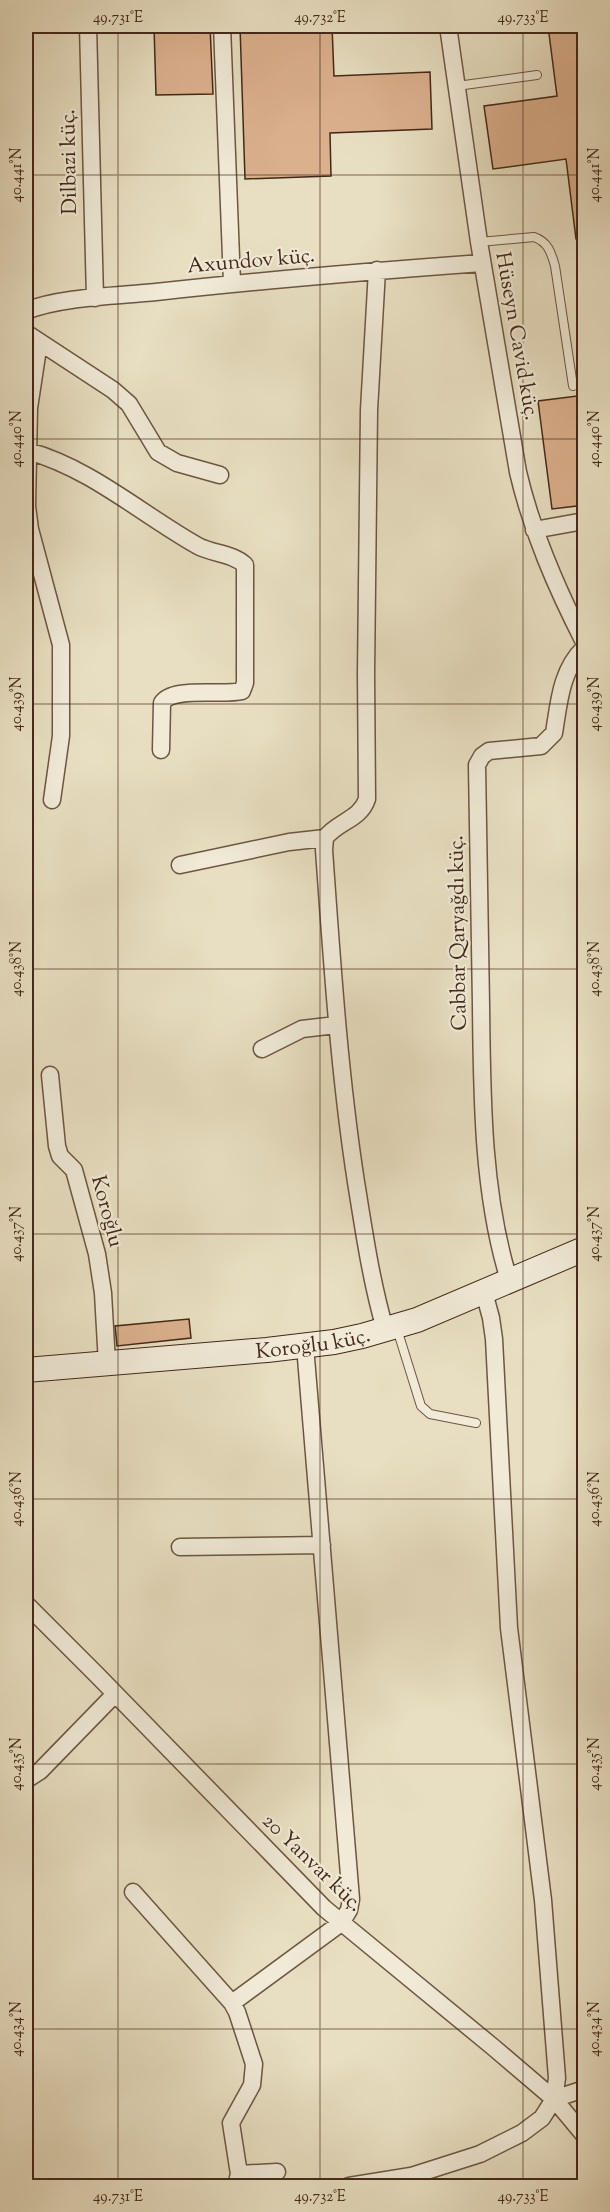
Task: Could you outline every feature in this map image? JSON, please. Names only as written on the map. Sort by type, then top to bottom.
[{"type":"street","name":"Dilbazi küç.","points":[[88,26],[95,298]]},
{"type":"street","points":[[222,26],[232,284]]},
{"type":"street","name":"Hüseyn Cavid küç.","points":[[448,26],[482,263],[518,472],[534,530],[585,642]]},
{"type":"street","name":"Axundov küç.","points":[[26,312],[40,306],[95,298],[377,270],[482,263]]},
{"type":"street","points":[[377,270],[369,410],[367,799],[364,808],[358,814],[333,828],[325,838],[324,850],[336,1025],[349,1132],[374,1287],[391,1328]]},
{"type":"street","points":[[52,800],[61,736],[61,645],[26,506],[32,337],[95,377],[129,404],[158,452],[177,463],[220,476]]},
{"type":"street","points":[[28,451],[48,458],[113,490],[200,547],[238,558],[244,565],[245,683],[242,691],[232,694],[176,694],[165,698],[162,703],[161,750]]},
{"type":"street","points":[[534,530],[585,521]]},
{"type":"street","name":"Cabbar Qaryağdı küç.","points":[[509,1280],[495,1223],[487,1152],[482,1049],[477,765],[482,756],[489,752],[541,746],[548,740],[554,733],[568,668],[574,658],[585,648]]},
{"type":"street","points":[[180,865],[289,842],[325,838]]},
{"type":"street","points":[[262,1049],[302,1029],[336,1025]]},
{"type":"street","name":"Koroğlu","points":[[51,1075],[57,1146],[60,1156],[74,1170],[97,1254],[103,1293],[107,1364]]},
{"type":"street","name":"Koroğlu küç.","points":[[26,1370],[334,1342],[417,1320],[585,1249]]},
{"type":"street","points":[[349,2186],[411,2176],[480,2154],[522,2133],[542,2118],[554,2099],[557,2078],[543,1900],[509,1628],[495,1339],[484,1292]]},
{"type":"street","points":[[232,2003],[341,1923],[349,1910],[351,1899],[305,1346]]},
{"type":"street","points":[[180,1547],[322,1545]]},
{"type":"street","name":"20 Yanvar küç.","points":[[26,1604],[304,1888],[341,1923],[554,2099],[585,2134]]},
{"type":"street","points":[[26,1780],[40,1771],[115,1694]]},
{"type":"street","points":[[133,1892],[232,2003],[254,2064],[252,2085],[231,2122],[237,2180],[277,2172]]},
{"type":"street","points":[[554,2099],[585,2089]]},
{"type":"lane","points":[[342,30],[397,26]]},
{"type":"lane","points":[[457,86],[537,75]]},
{"type":"lane","points":[[479,242],[534,237],[543,240],[551,251],[573,386]]},
{"type":"lane","points":[[391,1328],[421,1406],[430,1414],[476,1423]]},
{"type":"building","points":[[154,26],[210,26],[213,94],[156,95]]},
{"type":"building","points":[[240,26],[332,26],[334,76],[430,72],[432,129],[330,133],[331,176],[245,179]]},
{"type":"building","points":[[548,26],[585,26],[585,239],[576,239],[566,159],[493,169],[484,106],[557,96]]},
{"type":"building","points":[[585,395],[585,505],[552,509],[538,401]]},
{"type":"building","points":[[189,1319],[191,1338],[117,1346],[115,1326]]}]
